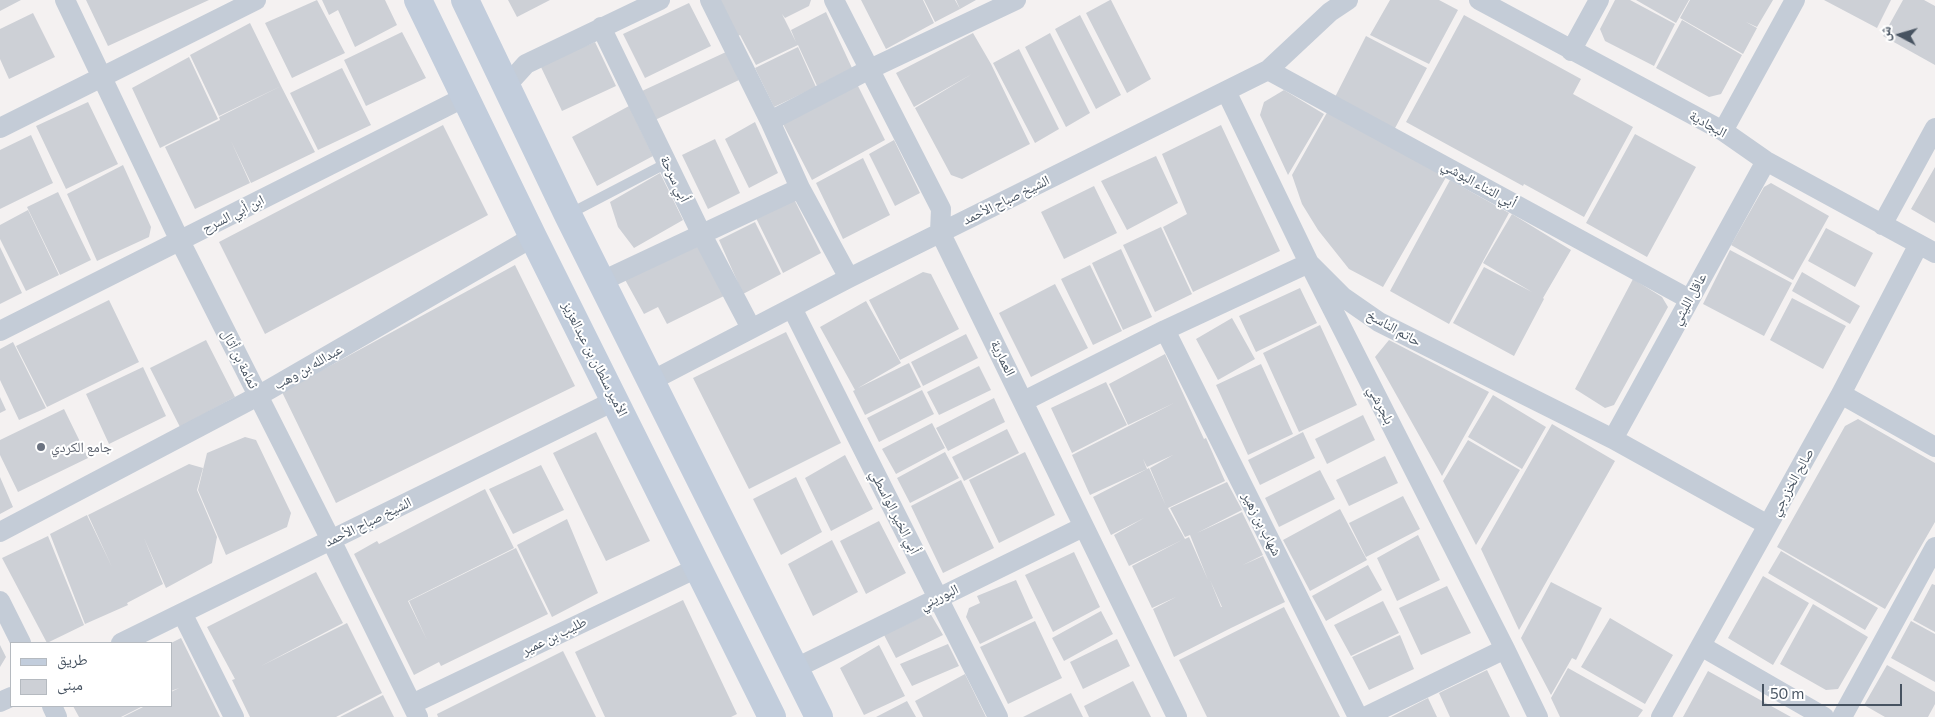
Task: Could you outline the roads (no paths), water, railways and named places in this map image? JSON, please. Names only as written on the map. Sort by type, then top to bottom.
[{"type":"street","name":"ثمامة بن أثال","points":[[65,0],[180,241],[415,711]]},
{"type":"street","points":[[0,128],[256,0]]},
{"type":"street","name":"الأمير سلطان بن عبدالعزيز","points":[[418,0],[533,237],[616,400],[697,568],[772,717]]},
{"type":"street","points":[[465,0],[568,215],[819,717]]},
{"type":"street","points":[[507,85],[526,64],[660,0]]},
{"type":"street","points":[[710,0],[770,121],[800,188],[849,278]]},
{"type":"street","name":"العمارية","points":[[834,0],[941,209],[940,232],[1177,717]]},
{"type":"street","points":[[770,121],[870,69],[1016,0]]},
{"type":"street","name":"الشيخ صباح الأحمد","points":[[651,380],[940,232],[1268,70],[1324,6],[1348,0]]},
{"type":"street","name":"البجادية","points":[[1480,0],[1571,51],[1723,131],[1766,161],[1927,249]]},
{"type":"street","points":[[1571,51],[1599,0]]},
{"type":"street","points":[[1723,131],[1795,0]]},
{"type":"street","name":"أبي سرحة","points":[[601,27],[702,235],[751,328]]},
{"type":"street","name":"أبي الثناء البوشي","points":[[1268,70],[1689,299]]},
{"type":"street","name":"بلجرشي","points":[[1226,91],[1308,263],[1505,648],[1538,717]]},
{"type":"street","name":"ابن أبي السرح","points":[[0,331],[465,97]]},
{"type":"street","points":[[1882,225],[1935,128]]},
{"type":"street","name":"عاقل الليثي","points":[[1613,438],[1766,161]]},
{"type":"street","points":[[602,281],[800,188]]},
{"type":"street","name":"عبدالله بن وهب","points":[[0,532],[258,396],[533,237]]},
{"type":"street","name":"صالح الخزرجي","points":[[1661,717],[1841,394],[1927,249]]},
{"type":"street","points":[[1024,401],[1165,330],[1308,263]]},
{"type":"street","name":"حاتم الناسخ","points":[[1308,263],[1344,298],[1379,322],[1613,438],[1768,525]]},
{"type":"street","name":"أبي الخير الواسطي","points":[[792,308],[998,717]]},
{"type":"street","name":"شهاب بن زهير","points":[[1165,330],[1358,717]]},
{"type":"street","points":[[1841,394],[1935,447]]},
{"type":"street","name":"الشيخ صباح الأحمد","points":[[123,642],[616,400]]},
{"type":"street","name":"البوريني","points":[[796,668],[1083,527]]},
{"type":"street","points":[[1842,717],[1935,546]]},
{"type":"street","name":"طليب بن عمير","points":[[415,711],[697,568]]},
{"type":"street","points":[[0,601],[20,642]]},
{"type":"street","points":[[182,613],[234,717]]},
{"type":"street","points":[[1702,646],[1824,717]]},
{"type":"street","points":[[1365,717],[1505,648]]},
{"type":"lane","points":[[568,215],[667,163]]},
{"type":"place","name":"جامع الكردي","points":[[41,447]]}]
